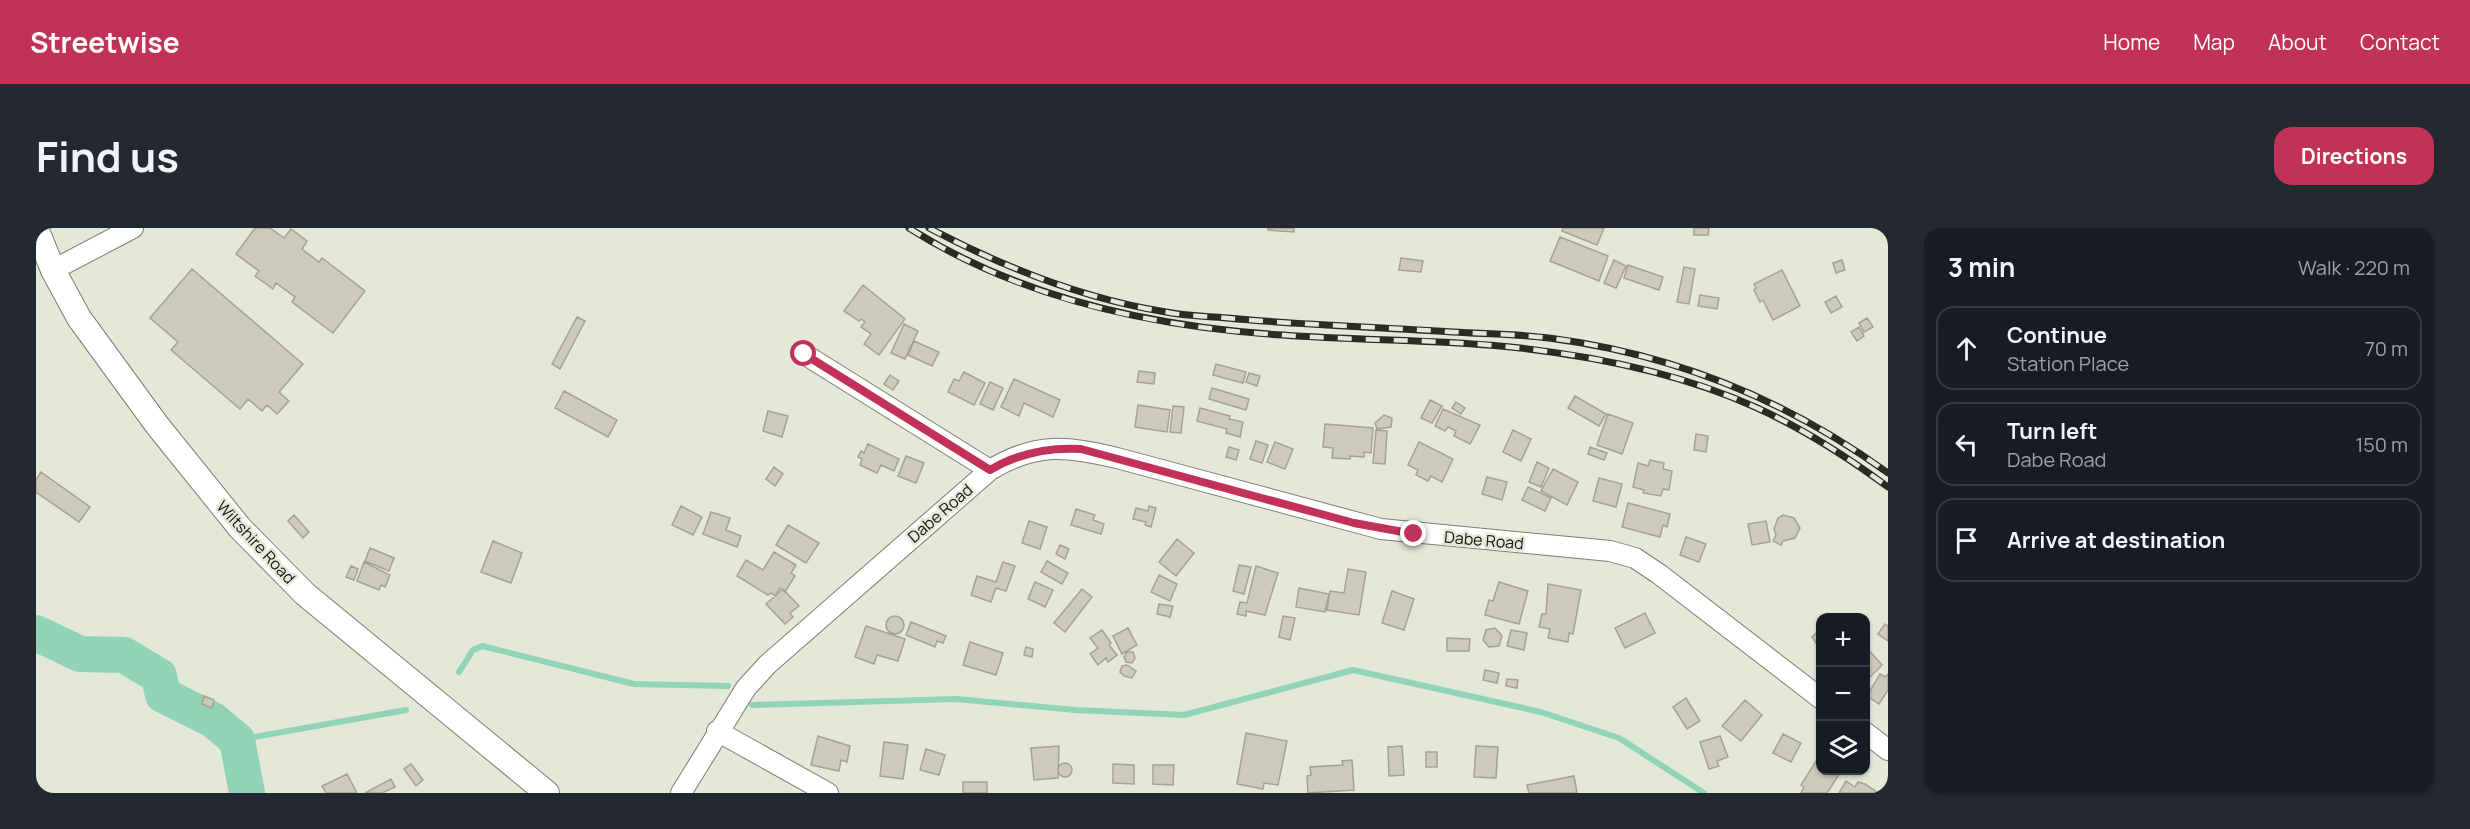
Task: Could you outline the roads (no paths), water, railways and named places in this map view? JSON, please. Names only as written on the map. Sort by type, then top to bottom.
[{"type":"street","name":"Wiltshire Road","points":[[36,228],[53,270],[80,318],[113,366],[196,474],[269,560],[348,630],[547,793]]},
{"type":"street","points":[[53,270],[134,228]]},
{"type":"street","points":[[804,354],[990,470]]},
{"type":"street","name":"Dabe Road","points":[[681,793],[746,688],[768,664],[990,470],[1005,461],[1055,447],[1081,449],[1381,529],[1590,549],[1635,558],[1816,694]]},
{"type":"street","points":[[717,732],[828,793]]},
{"type":"street","points":[[1870,736],[1888,750]]},
{"type":"waterway","points":[[36,633],[80,654],[124,655],[159,676],[163,695],[213,720],[237,740],[247,793]]},
{"type":"waterway","points":[[459,672],[473,650],[482,646],[634,684],[728,686]]},
{"type":"waterway","points":[[752,705],[956,699],[1076,710],[1184,715],[1353,670],[1541,712],[1619,738],[1704,793]]},
{"type":"waterway","points":[[237,740],[406,710]]},
{"type":"railway","points":[[909,228],[952,253],[996,274],[1042,291],[1137,316],[1234,331],[1520,348],[1580,356],[1640,368],[1699,385],[1772,415],[1823,443],[1888,487]]},
{"type":"railway","points":[[929,228],[986,256],[1044,280],[1105,299],[1166,312],[1283,322],[1537,337],[1595,345],[1640,356],[1684,368],[1769,402],[1810,423],[1888,473]]}]
